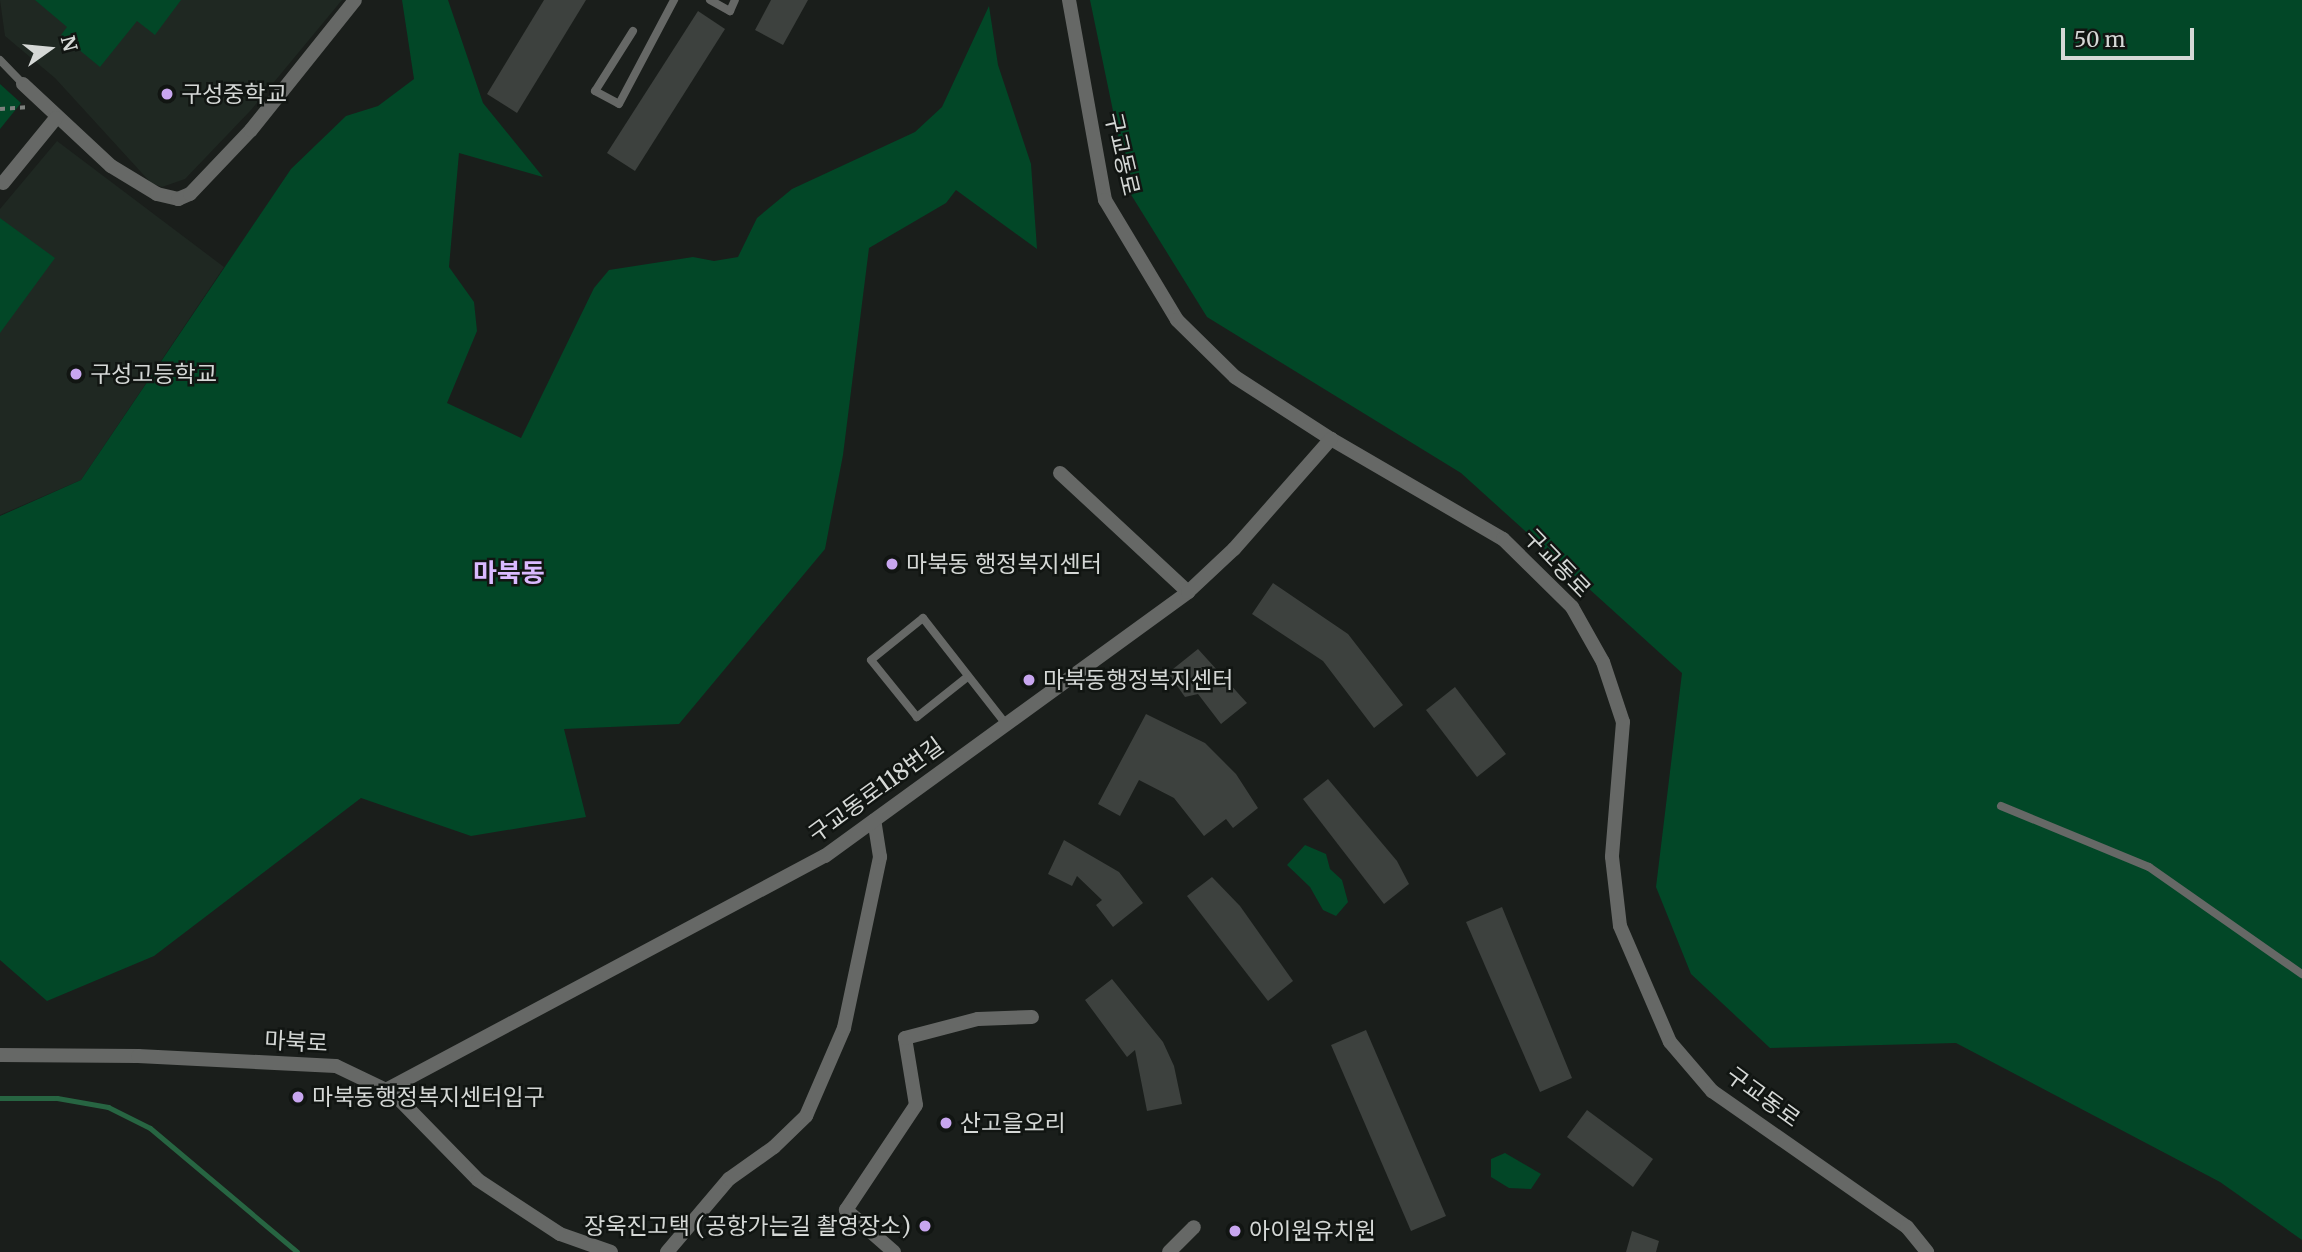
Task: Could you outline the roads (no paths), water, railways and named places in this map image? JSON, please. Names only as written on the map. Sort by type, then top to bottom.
[{"type":"street","points":[[23,84],[56,118],[111,166],[157,194],[178,199],[190,194],[251,130],[355,0]]},
{"type":"street","name":"구교동로","points":[[1069,0],[1105,200],[1177,320],[1235,377],[1331,439],[1503,539],[1573,607],[1604,662],[1623,722],[1612,857],[1620,926],[1670,1042],[1712,1091],[1907,1227],[1927,1252]]},
{"type":"street","points":[[3,183],[56,118]]},
{"type":"street","name":"구교동로118번길","points":[[386,1090],[736,907],[825,856],[1188,592],[1234,549],[1331,439]]},
{"type":"street","points":[[1060,473],[1188,592]]},
{"type":"street","points":[[667,1252],[729,1179],[774,1147],[806,1116],[844,1028],[880,857],[874,820]]},
{"type":"street","points":[[894,1252],[846,1210],[916,1105],[905,1038],[978,1019],[1031,1017]]},
{"type":"street","name":"마북로","points":[[0,1055],[138,1056],[336,1066],[396,1096],[478,1180],[560,1234],[611,1252]]},
{"type":"street","points":[[1169,1252],[1195,1227]]},
{"type":"lane","points":[[633,31],[596,91],[619,104],[674,0]]},
{"type":"lane","points":[[710,0],[730,11],[735,0]]},
{"type":"lane","points":[[0,60],[23,84]]},
{"type":"lane","points":[[966,678],[917,718],[871,660],[923,618],[966,678],[1005,723]]},
{"type":"lane","points":[[2001,806],[2149,867],[2302,974]]},
{"type":"waterway","points":[[0,1098],[57,1098],[108,1107],[150,1128],[297,1252]]},
{"type":"place","name":"구성중학교","points":[[167,94]]},
{"type":"place","name":"구성고등학교","points":[[76,374]]},
{"type":"place","name":"마북동 행정복지센터","points":[[892,564]]},
{"type":"place","name":"마북동행정복지센터","points":[[1029,680]]},
{"type":"place","name":"마북동행정복지센터입구","points":[[298,1097]]},
{"type":"place","name":"산고을오리","points":[[946,1123]]},
{"type":"place","name":"장욱진고택 (공항가는길 촬영장소)","points":[[925,1226]]},
{"type":"place","name":"아이원유치원","points":[[1235,1231]]},
{"type":"district","name":"마북동","points":[[509,573]]}]
